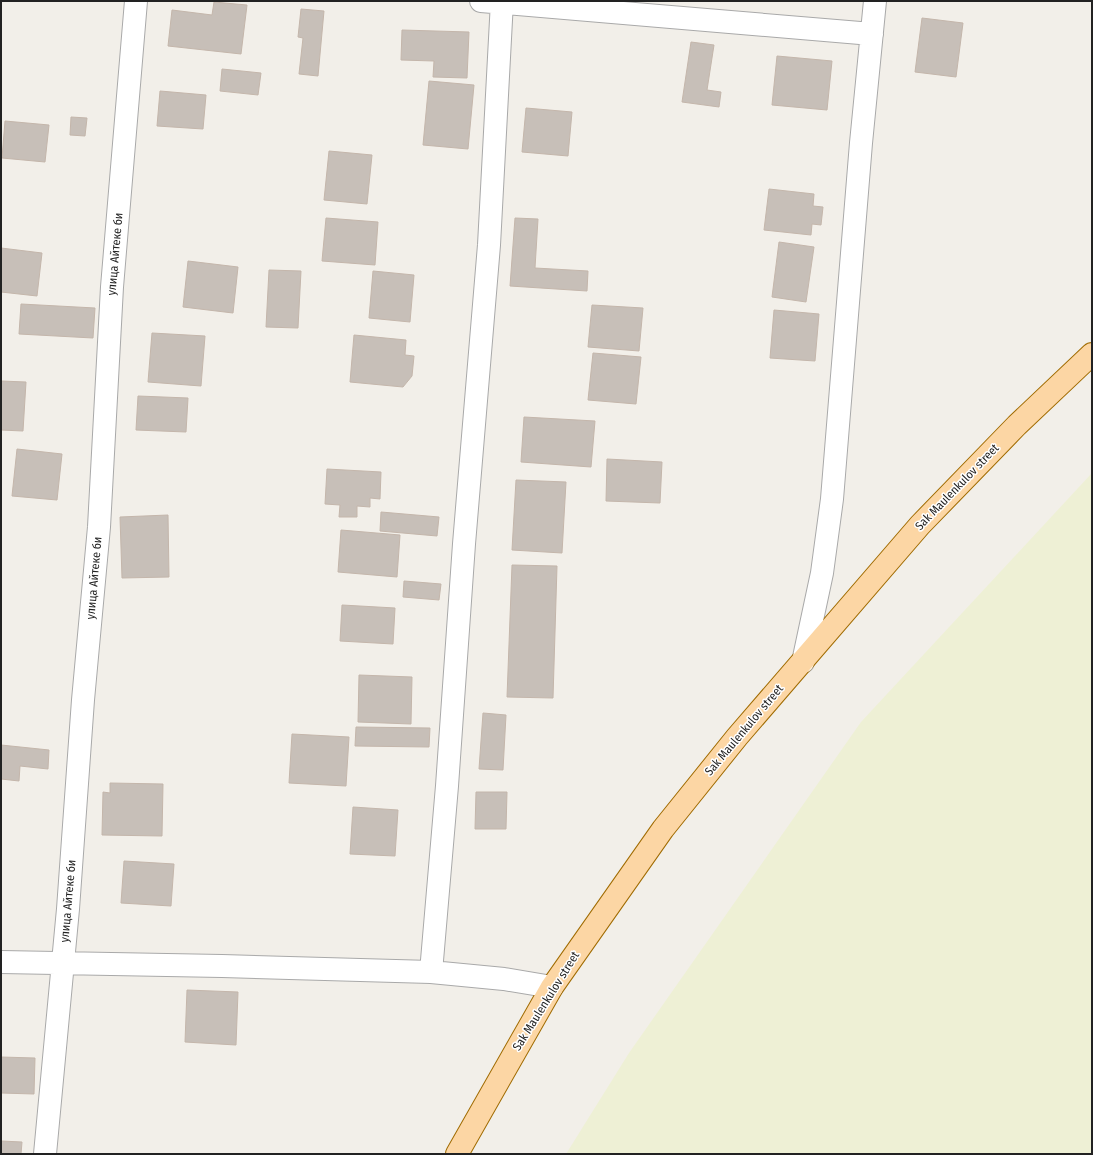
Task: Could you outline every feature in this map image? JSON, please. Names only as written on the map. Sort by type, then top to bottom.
[{"type":"main road","name":"Sak Maulenkulov street","points":[[456,1154],[552,987],[662,828],[737,738],[920,525],[1017,425],[1092,354]]},
{"type":"street","name":"улица Айтеке би","points":[[45,1154],[68,909],[83,700],[99,527],[112,287],[136,1]]},
{"type":"street","points":[[432,972],[489,245],[495,1],[872,34]]},
{"type":"street","points":[[802,662],[822,573],[832,499],[861,143],[875,1]]},
{"type":"street","points":[[1,962],[432,972],[552,987]]},
{"type":"green space","points":[[1092,473],[1092,1154],[566,1154],[629,1053],[861,722]]},
{"type":"building","points":[[214,2],[247,5],[241,54],[168,46],[172,10],[212,15]]},
{"type":"building","points":[[301,9],[324,11],[318,76],[299,74],[303,38],[298,37]]},
{"type":"building","points":[[922,18],[963,23],[956,77],[915,72]]},
{"type":"building","points":[[402,30],[469,32],[467,78],[433,77],[434,61],[401,60]]},
{"type":"building","points":[[691,42],[714,45],[707,90],[721,92],[719,107],[682,102]]},
{"type":"building","points":[[777,56],[832,61],[827,110],[772,105]]},
{"type":"building","points":[[222,69],[261,73],[258,95],[220,91]]},
{"type":"building","points":[[429,81],[474,85],[468,149],[423,145]]},
{"type":"building","points":[[160,91],[206,95],[203,129],[157,126]]},
{"type":"building","points":[[526,108],[572,112],[568,156],[522,152]]},
{"type":"building","points":[[71,117],[87,118],[85,136],[70,135]]},
{"type":"building","points":[[5,121],[49,125],[45,162],[2,158]]},
{"type":"building","points":[[329,151],[372,155],[367,204],[324,200]]},
{"type":"building","points":[[769,189],[814,194],[813,206],[823,207],[821,225],[812,224],[811,235],[764,230]]},
{"type":"building","points":[[326,218],[378,222],[375,265],[322,261]]},
{"type":"building","points":[[515,218],[538,219],[535,268],[588,271],[587,291],[510,286]]},
{"type":"building","points":[[779,242],[814,247],[806,302],[772,297]]},
{"type":"building","points":[[1,248],[42,253],[37,296],[1,292]]},
{"type":"building","points":[[188,261],[238,267],[233,313],[183,307]]},
{"type":"building","points":[[269,270],[301,271],[298,328],[266,327]]},
{"type":"building","points":[[373,271],[414,275],[410,322],[369,318]]},
{"type":"building","points":[[21,304],[95,308],[93,338],[19,334]]},
{"type":"building","points":[[592,305],[643,308],[639,351],[588,347]]},
{"type":"building","points":[[774,310],[819,314],[815,361],[770,358]]},
{"type":"building","points":[[152,333],[205,336],[201,386],[148,382]]},
{"type":"building","points":[[354,335],[406,340],[405,355],[414,356],[412,376],[403,387],[350,382]]},
{"type":"building","points":[[593,353],[641,357],[636,404],[588,400]]},
{"type":"building","points":[[1,381],[26,382],[23,431],[1,430]]},
{"type":"building","points":[[138,396],[188,398],[186,432],[136,430]]},
{"type":"building","points":[[524,417],[595,421],[591,467],[521,462]]},
{"type":"building","points":[[17,449],[62,454],[57,500],[12,496]]},
{"type":"building","points":[[607,459],[662,462],[660,503],[606,501]]},
{"type":"building","points":[[327,469],[381,472],[380,499],[370,498],[370,507],[357,506],[357,517],[339,517],[340,505],[325,504]]},
{"type":"building","points":[[516,480],[566,482],[562,553],[512,550]]},
{"type":"building","points":[[381,512],[439,517],[437,536],[380,531]]},
{"type":"building","points":[[168,515],[169,577],[122,578],[120,517]]},
{"type":"building","points":[[341,530],[400,535],[397,577],[338,572]]},
{"type":"building","points":[[512,565],[557,566],[553,698],[507,697]]},
{"type":"building","points":[[404,581],[441,584],[439,600],[403,597]]},
{"type":"building","points":[[342,605],[395,608],[393,644],[340,641]]},
{"type":"building","points":[[359,675],[412,677],[411,724],[358,722]]},
{"type":"building","points":[[483,713],[506,715],[503,770],[479,769]]},
{"type":"building","points":[[356,727],[430,728],[429,747],[355,746]]},
{"type":"building","points":[[292,734],[349,737],[346,786],[289,783]]},
{"type":"building","points":[[1,745],[49,750],[48,769],[20,766],[19,781],[1,779]]},
{"type":"building","points":[[110,783],[163,784],[162,836],[102,835],[103,792],[110,793]]},
{"type":"building","points":[[476,792],[507,792],[506,829],[475,829]]},
{"type":"building","points":[[353,807],[398,810],[395,856],[350,854]]},
{"type":"building","points":[[124,861],[174,864],[171,906],[121,903]]},
{"type":"building","points":[[187,990],[238,992],[236,1045],[185,1042]]},
{"type":"building","points":[[1,1057],[35,1058],[34,1094],[1,1093]]},
{"type":"building","points":[[1,1141],[22,1142],[21,1154],[1,1154]]}]
